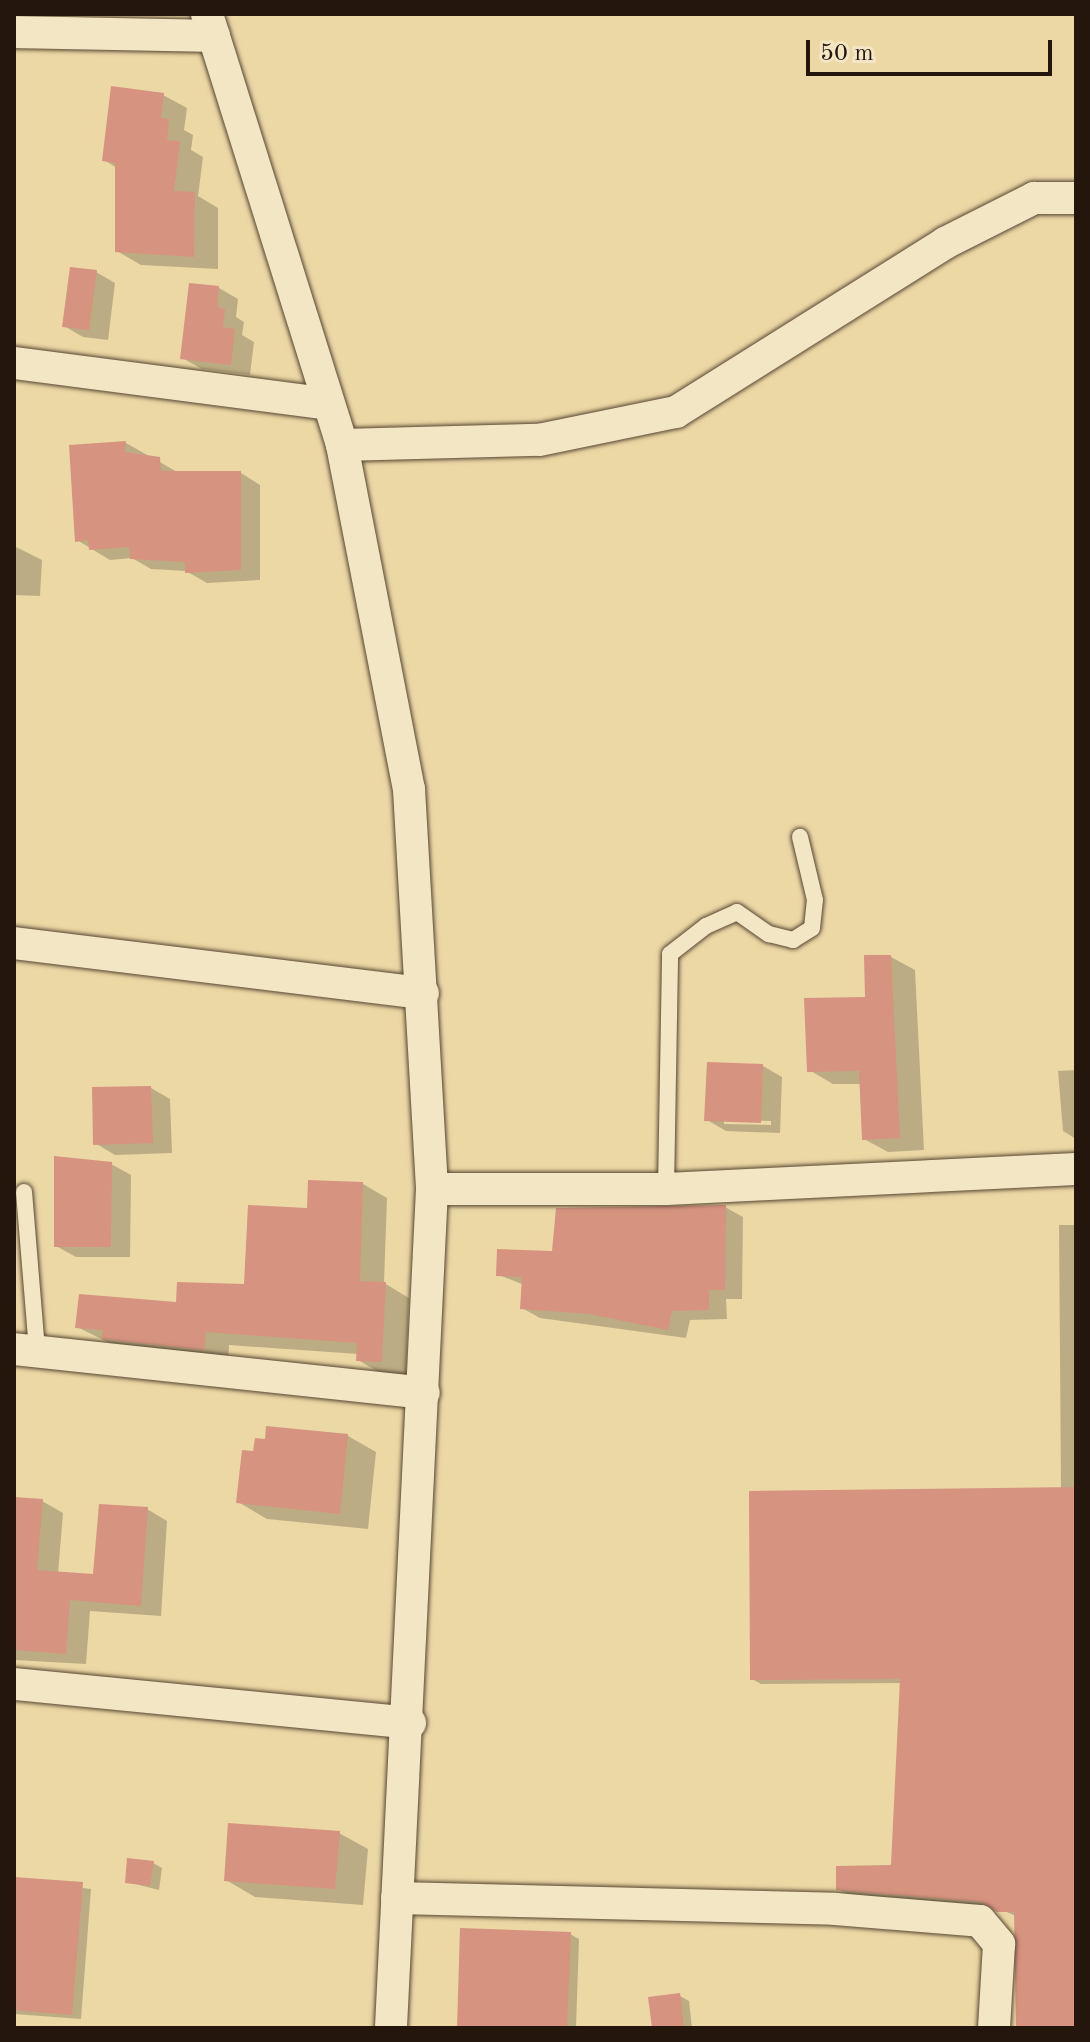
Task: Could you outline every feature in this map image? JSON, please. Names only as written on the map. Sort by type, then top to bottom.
[{"type":"street","points":[[14,32],[210,25],[342,445],[409,789],[432,1189],[410,1723],[391,2028]]},
{"type":"street","points":[[342,445],[539,440],[676,412],[945,243],[1034,198],[1076,198]]},
{"type":"street","points":[[14,363],[328,404]]},
{"type":"street","points":[[14,943],[423,993]]},
{"type":"street","points":[[432,1189],[666,1189],[1076,1169]]},
{"type":"street","points":[[26,1350],[424,1393]]},
{"type":"street","points":[[14,1684],[410,1723]]},
{"type":"street","points":[[397,1898],[835,1909],[980,1921],[999,1944],[994,2028]]},
{"type":"lane","points":[[666,1189],[670,954],[706,926],[737,912],[769,934],[793,940],[812,928],[815,900],[800,837]]},
{"type":"lane","points":[[24,1192],[26,1350]]},
{"type":"building","points":[[111,86],[164,93],[161,118],[169,119],[167,140],[180,141],[174,191],[195,192],[194,257],[115,252],[115,163],[102,161]]},
{"type":"building","points":[[70,267],[97,270],[89,330],[62,327]]},
{"type":"building","points":[[189,283],[219,286],[217,307],[225,309],[223,327],[235,329],[231,365],[180,359]]},
{"type":"building","points":[[126,441],[125,452],[160,457],[161,471],[241,471],[241,570],[185,573],[185,562],[130,559],[129,547],[89,550],[88,540],[75,542],[69,445]]},
{"type":"building","points":[[864,955],[891,955],[900,1138],[862,1140],[859,1071],[807,1072],[804,998],[865,997]]},
{"type":"building","points":[[707,1062],[763,1064],[761,1123],[704,1121]]},
{"type":"building","points":[[151,1086],[153,1143],[93,1145],[92,1087]]},
{"type":"building","points":[[54,1156],[112,1162],[111,1247],[54,1247]]},
{"type":"building","points":[[308,1180],[363,1182],[360,1281],[386,1282],[382,1362],[356,1361],[357,1343],[206,1332],[204,1350],[102,1339],[103,1330],[75,1328],[79,1294],[176,1302],[177,1282],[244,1284],[248,1205],[307,1208]]},
{"type":"building","points":[[726,1205],[725,1290],[709,1290],[709,1310],[672,1311],[668,1330],[589,1314],[520,1309],[522,1277],[496,1276],[497,1249],[552,1251],[556,1208]]},
{"type":"building","points":[[266,1426],[348,1434],[340,1514],[236,1503],[242,1450],[253,1451],[255,1438],[265,1439]]},
{"type":"building","points":[[1076,1487],[1076,2027],[1016,2028],[1014,1912],[997,1912],[982,1902],[836,1890],[836,1866],[891,1865],[900,1679],[750,1680],[749,1491]]},
{"type":"building","points":[[14,1497],[43,1499],[37,1570],[93,1574],[99,1504],[148,1507],[141,1606],[70,1600],[66,1654],[14,1650]]},
{"type":"building","points":[[228,1823],[340,1831],[335,1889],[224,1881]]},
{"type":"building","points":[[127,1858],[154,1861],[150,1886],[125,1883]]},
{"type":"building","points":[[14,1877],[83,1882],[72,2015],[14,2010]]},
{"type":"building","points":[[460,1928],[571,1932],[567,2028],[457,2028]]},
{"type":"building","points":[[680,1993],[684,2028],[652,2028],[648,1997]]}]
